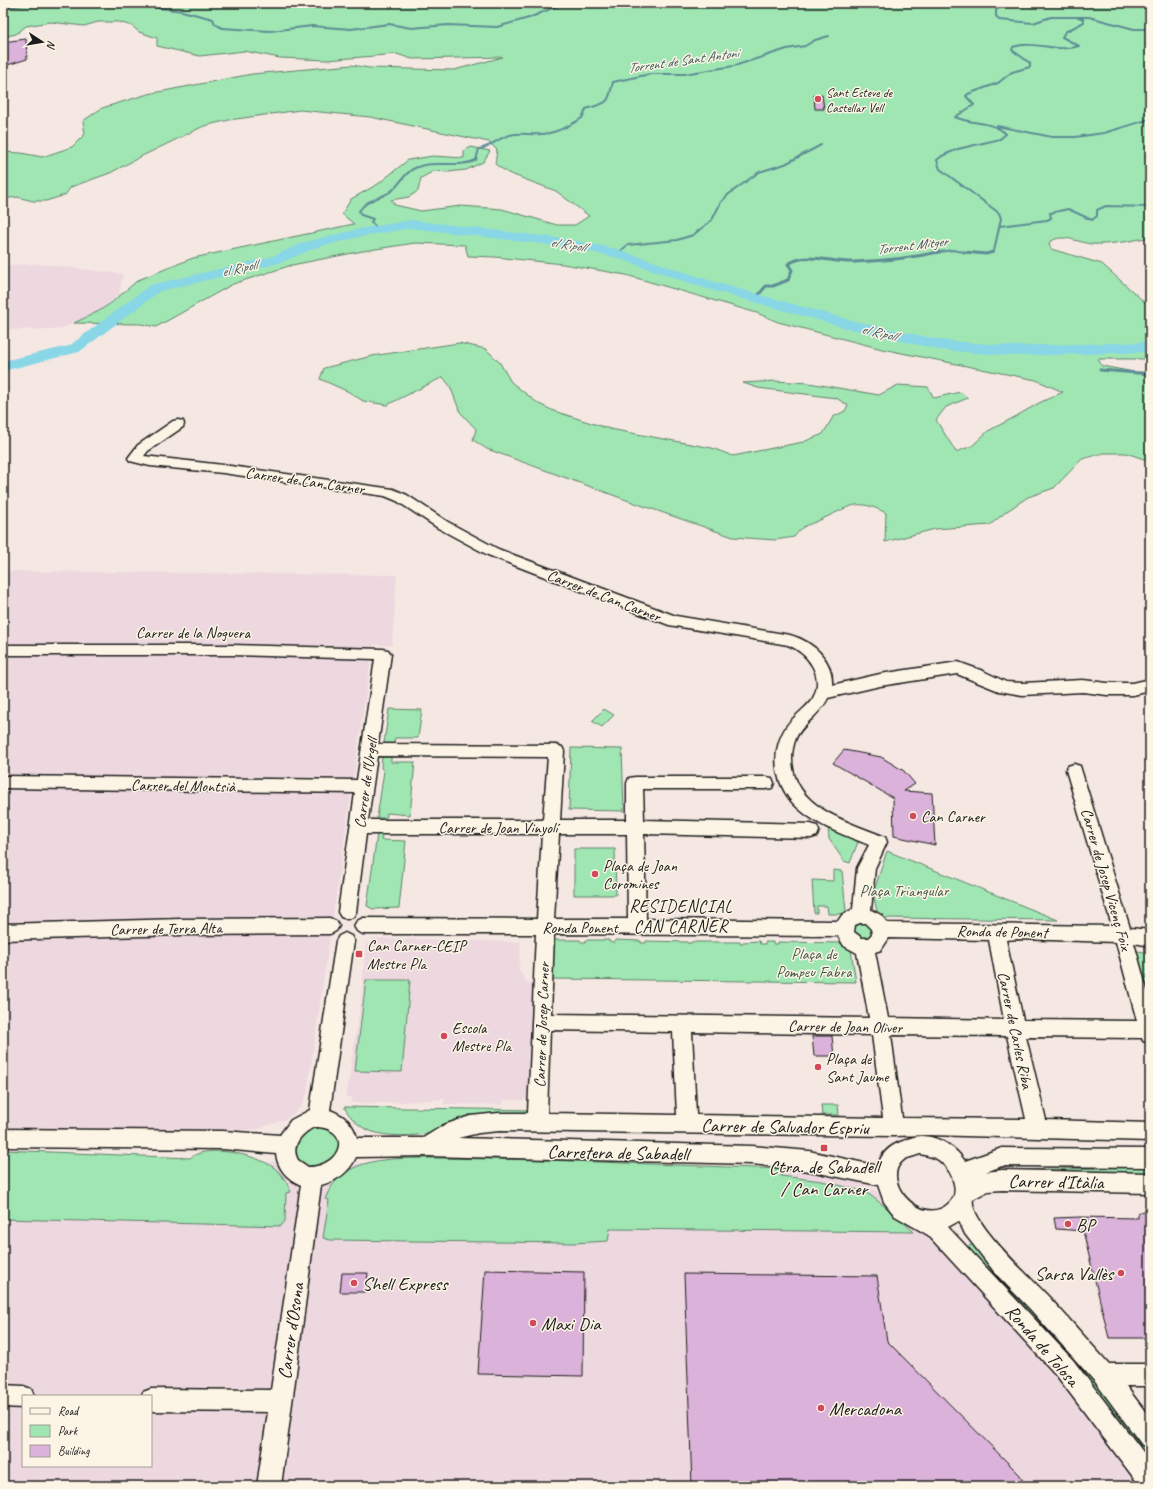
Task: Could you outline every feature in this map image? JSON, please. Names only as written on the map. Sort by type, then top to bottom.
[{"type":"street","name":"Carrer de Can Carner","points":[[178,424],[143,448],[135,458],[150,462],[223,469],[388,492],[402,498],[443,525],[492,552],[674,621],[778,638],[798,643],[813,654],[820,665],[825,680],[823,693]]},
{"type":"street","name":"Carrer de la Noguera","points":[[3,650],[231,650],[383,654]]},
{"type":"street","name":"Carrer de l'Urgell","points":[[347,912],[383,654]]},
{"type":"street","points":[[864,915],[862,910],[866,868],[879,842],[817,813],[806,805],[791,787],[785,769],[784,755],[792,731],[820,700],[823,693],[896,678],[958,668],[1004,687],[1022,689],[1083,686],[1107,689],[1133,688],[1150,685]]},
{"type":"street","name":"Carrer de Josep Carner","points":[[370,750],[556,751],[545,928],[537,1123]]},
{"type":"street","name":"Carrer de Josep Vicenç Foix","points":[[1074,770],[1123,934],[1149,1032]]},
{"type":"street","name":"Carrer del Montsià","points":[[3,782],[364,787]]},
{"type":"street","points":[[637,927],[635,783],[766,783]]},
{"type":"street","name":"Carrer de Joan Vinyolí","points":[[359,827],[552,827],[812,831]]},
{"type":"street","points":[[347,912],[358,914],[363,920],[363,926],[359,935],[351,940],[340,940],[334,937],[331,933],[330,926],[336,916],[347,912]]},
{"type":"street","points":[[864,915],[877,922],[882,931],[881,936],[875,944],[865,947],[856,945],[849,940],[844,929],[845,924],[852,917],[864,915]]},
{"type":"street","name":"Carrer de Terra Alta","points":[[3,932],[181,927],[330,926]]},
{"type":"street","name":"Ronda Ponent","points":[[363,926],[844,929]]},
{"type":"street","name":"Ronda de Ponent","points":[[882,931],[936,930],[1059,932],[1123,934],[1150,938]]},
{"type":"street","name":"Carrer de Carles Riba","points":[[996,932],[1015,1029],[1038,1129]]},
{"type":"street","points":[[319,1118],[346,940]]},
{"type":"street","points":[[865,947],[880,1026],[894,1127]]},
{"type":"street","name":"Carrer de Joan Oliver","points":[[541,1022],[682,1025],[880,1026],[1149,1032]]},
{"type":"street","points":[[682,1025],[687,1124]]},
{"type":"street","points":[[313,1118],[319,1118],[334,1120],[341,1125],[347,1133],[350,1148],[340,1165],[330,1173],[318,1177],[305,1176],[296,1172],[289,1164],[285,1155],[285,1146],[291,1132],[301,1124],[313,1118]]},
{"type":"street","name":"Carrer de Salvador Espriu","points":[[426,1147],[436,1139],[468,1125],[499,1122],[894,1127],[927,1126],[1150,1132]]},
{"type":"street","points":[[3,1138],[223,1140],[285,1146]]},
{"type":"street","points":[[920,1145],[945,1153],[955,1163],[961,1172],[965,1186],[963,1198],[958,1209],[949,1217],[937,1221],[924,1220],[911,1216],[900,1208],[891,1197],[885,1177],[890,1161],[897,1152],[908,1147],[920,1145]]},
{"type":"street","name":"Carretera de Sabadell","points":[[350,1148],[426,1147],[752,1155],[809,1161],[885,1177]]},
{"type":"street","points":[[961,1172],[1002,1157],[1150,1158]]},
{"type":"street","name":"Carrer d'Osona","points":[[269,1486],[312,1177]]},
{"type":"street","name":"Carrer d'Itàlia","points":[[963,1198],[986,1182],[1002,1180],[1150,1183]]},
{"type":"street","name":"Ronda de Tolosa","points":[[963,1198],[972,1227],[1003,1267],[1038,1301],[1104,1375],[1150,1437]]},
{"type":"street","name":"Ronda de Tolosa","points":[[924,1220],[935,1228],[1065,1368],[1150,1480]]},
{"type":"street","points":[[1104,1375],[1150,1375]]},
{"type":"street","points":[[3,1396],[22,1397]]},
{"type":"street","points":[[152,1400],[281,1401]]},
{"type":"shaded area","points":[[41,264],[123,274],[119,295],[99,311],[60,329],[3,330],[3,265]]},
{"type":"shaded area","points":[[3,571],[397,575],[392,645],[373,645],[307,1093],[303,1104],[296,1112],[286,1119],[258,1129],[239,1131],[3,1127]]},
{"type":"shaded area","name":"Escola Mestre Pla","points":[[372,938],[521,942],[519,970],[528,983],[535,980],[531,1100],[503,1100],[502,1105],[443,1104],[445,1099],[389,1103],[351,1103],[352,1097],[346,1097],[361,1000],[366,944],[371,943]]},
{"type":"shaded area","points":[[3,1159],[783,1168],[860,1183],[871,1187],[883,1196],[958,1261],[1049,1360],[1145,1486],[3,1486]]},
{"type":"green space","points":[[3,3],[1150,3],[1150,237],[1106,244],[1091,244],[1059,238],[1049,243],[1051,249],[1102,264],[1150,307],[1150,359],[1098,359],[1102,366],[1134,372],[1150,372],[1150,461],[1126,453],[1104,453],[1082,459],[1054,488],[1028,497],[990,525],[935,529],[885,542],[886,513],[876,508],[860,505],[847,508],[806,525],[794,537],[775,540],[733,537],[487,449],[473,440],[476,429],[460,412],[450,386],[443,377],[387,405],[363,401],[349,392],[320,379],[324,368],[372,356],[459,343],[486,349],[500,363],[511,382],[539,404],[554,411],[610,429],[712,448],[733,456],[803,442],[823,434],[833,417],[845,411],[848,405],[836,398],[758,388],[743,383],[775,381],[809,383],[879,395],[898,385],[928,387],[934,398],[960,392],[968,398],[946,407],[936,420],[956,452],[972,446],[988,431],[1039,403],[1063,392],[1036,380],[882,349],[778,322],[757,313],[626,275],[563,264],[495,257],[468,256],[465,245],[415,243],[363,251],[292,265],[233,284],[156,327],[141,324],[74,323],[99,311],[111,303],[138,280],[193,258],[354,224],[342,214],[351,199],[378,184],[408,160],[433,156],[464,158],[464,151],[471,147],[490,151],[483,162],[466,170],[448,172],[434,171],[421,178],[418,191],[409,197],[391,200],[395,205],[421,211],[461,206],[502,209],[557,225],[575,225],[589,216],[556,191],[508,173],[495,164],[497,150],[489,142],[370,117],[300,110],[229,120],[204,126],[110,173],[71,187],[65,195],[46,201],[33,201],[17,197],[3,199],[3,152],[21,153],[42,157],[72,147],[85,134],[83,121],[102,108],[148,94],[252,74],[352,65],[369,68],[454,70],[503,57],[412,59],[397,54],[327,60],[280,58],[244,51],[200,56],[157,46],[157,38],[139,32],[132,26],[119,22],[98,22],[84,26],[50,22],[26,26],[16,34],[3,37]]},
{"type":"green space","points":[[389,709],[422,710],[418,738],[395,738],[394,743],[384,743]]},
{"type":"green space","points":[[604,709],[614,715],[602,727],[592,721]]},
{"type":"green space","points":[[571,748],[622,749],[624,811],[569,810]]},
{"type":"green space","points":[[382,756],[391,756],[391,762],[415,762],[410,815],[387,813],[386,818],[377,818],[384,771],[381,768]]},
{"type":"green space","points":[[828,826],[857,840],[858,842],[850,863],[844,861],[829,839]]},
{"type":"green space","points":[[377,834],[382,834],[381,840],[406,841],[399,908],[373,909],[367,906]]},
{"type":"green space","points":[[574,849],[615,849],[616,895],[574,895]]},
{"type":"green space","name":"Plaça Triangular","points":[[887,851],[1058,920],[884,918],[877,911],[873,894]]},
{"type":"green space","points":[[833,870],[842,871],[846,911],[843,914],[828,914],[827,906],[817,906],[817,913],[814,913],[812,880],[833,881]]},
{"type":"green space","points":[[866,921],[875,932],[866,940],[855,937],[852,927],[853,925]]},
{"type":"green space","name":"Plaça de Pompeu Fabra","points":[[554,940],[580,940],[581,942],[586,942],[586,940],[609,940],[609,942],[614,943],[615,940],[641,941],[641,943],[646,943],[646,941],[687,943],[740,942],[740,944],[743,944],[743,942],[759,941],[760,944],[765,944],[765,942],[773,942],[773,944],[778,944],[778,942],[843,943],[851,950],[856,982],[550,979]]},
{"type":"green space","points":[[1137,951],[1150,953],[1150,1002]]},
{"type":"green space","points":[[366,980],[410,980],[402,1072],[355,1071]]},
{"type":"green space","points":[[821,1105],[838,1105],[839,1115],[822,1115]]},
{"type":"green space","points":[[344,1107],[535,1110],[535,1117],[427,1134],[405,1136],[383,1134],[364,1128],[353,1119]]},
{"type":"green space","points":[[306,1126],[334,1129],[339,1139],[339,1149],[336,1154],[327,1164],[322,1167],[310,1168],[304,1166],[295,1158],[293,1144]]},
{"type":"green space","points":[[3,1150],[190,1158],[209,1151],[221,1151],[248,1156],[270,1165],[282,1176],[291,1192],[286,1193],[285,1221],[281,1226],[3,1219]]},
{"type":"green space","points":[[403,1158],[546,1160],[781,1169],[781,1176],[822,1181],[866,1192],[892,1212],[914,1232],[610,1229],[608,1241],[574,1243],[330,1240],[323,1238],[329,1200],[325,1199],[333,1184],[344,1174],[371,1162]]},
{"type":"green space","points":[[1150,1167],[1150,1174],[1011,1173],[1008,1170]]},
{"type":"green space","points":[[973,1244],[1076,1354],[1067,1360],[967,1247]]},
{"type":"green space","points":[[1083,1361],[1150,1450],[1150,1468],[1074,1367]]},
{"type":"building","points":[[26,39],[27,59],[3,65],[3,42]]},
{"type":"building","name":"Sant Esteve de Castellar Vell","points":[[814,95],[822,95],[824,109],[815,109]]},
{"type":"building","name":"Can Carner","points":[[844,750],[881,757],[904,771],[915,784],[904,791],[932,793],[935,845],[894,836],[893,798],[833,763]]},
{"type":"building","points":[[812,1036],[832,1036],[834,1056],[814,1056]]},
{"type":"building","name":"Sarsa Vallès","points":[[1138,1212],[1150,1213],[1150,1338],[1109,1338],[1083,1231],[1056,1229],[1054,1218],[1138,1218]]},
{"type":"building","name":"Maxi Dia","points":[[485,1270],[584,1272],[583,1376],[478,1374]]},
{"type":"building","name":"Shell Express","points":[[342,1273],[368,1273],[366,1292],[340,1292]]},
{"type":"building","name":"Mercadona","points":[[684,1274],[877,1276],[887,1341],[1020,1475],[1025,1486],[692,1486]]},
{"type":"waterway","points":[[3,8],[33,3]]},
{"type":"waterway","points":[[122,3],[182,11],[213,19],[215,24],[222,28],[270,31],[312,26],[351,29],[389,24],[411,28],[448,25],[497,27],[529,18],[557,6],[572,3],[587,6],[609,3]]},
{"type":"waterway","name":"Torrent Mitger","points":[[1006,3],[996,10],[996,16],[999,20],[1033,23],[1051,17],[1079,17]]},
{"type":"waterway","name":"Torrent Mitger","points":[[992,252],[994,251],[1001,218],[999,213],[940,169],[937,160],[942,156],[958,149],[1000,139],[1006,134],[995,127],[955,117],[974,105],[966,96],[998,83],[1012,72],[1030,67],[1030,63],[1012,50],[1013,47],[1021,45],[1062,48],[1079,46],[1062,37],[1065,32],[1084,22],[1083,19],[1079,17]]},
{"type":"waterway","points":[[1079,17],[1089,17],[1134,29],[1150,29]]},
{"type":"waterway","name":"Torrent de Sant Antoni","points":[[378,229],[371,222],[373,219],[361,215],[359,211],[369,202],[394,189],[411,170],[422,165],[430,164],[469,163],[476,160],[479,149],[506,136],[514,134],[546,134],[563,129],[582,118],[586,109],[606,102],[610,95],[613,82],[650,74],[684,74],[734,66],[787,49],[805,46],[815,40],[829,36]]},
{"type":"waterway","points":[[997,126],[1052,137],[1075,137],[1104,133],[1150,119]]},
{"type":"waterway","points":[[618,253],[628,245],[677,240],[693,235],[712,220],[721,202],[729,194],[759,172],[785,164],[821,145]]},
{"type":"waterway","points":[[1000,226],[1047,220],[1051,218],[1050,213],[1068,209],[1092,220],[1097,216],[1097,210],[1106,206],[1150,207]]},
{"type":"waterway","name":"el Ripoll","points":[[3,366],[74,349],[155,288],[275,260],[310,245],[359,233],[411,224],[566,243],[617,253],[709,285],[847,324],[940,345],[1014,351],[1150,347]]},
{"type":"waterway","name":"Torrent Mitger","points":[[934,253],[952,250],[966,252]]},
{"type":"waterway","name":"Torrent Mitger","points":[[756,298],[766,286],[773,286],[788,280],[792,270],[788,264],[796,260],[804,258],[820,258],[845,262],[865,262],[907,258],[939,252]]},
{"type":"waterway","name":"Torrent Mitger","points":[[966,252],[986,254],[992,252]]},
{"type":"waterway","name":"Torrent Mitger","points":[[966,252],[971,253]]},
{"type":"waterway","points":[[1100,370],[1150,374]]},
{"type":"place","name":"Sant Esteve de Castellar Vell","points":[[818,99]]},
{"type":"place","name":"Can Carner","points":[[913,816]]},
{"type":"place","name":"Plaça de Joan Coromines","points":[[595,874]]},
{"type":"place","name":"Can Carner-CEIP Mestre Pla","points":[[359,954]]},
{"type":"place","name":"Escola Mestre Pla","points":[[444,1036]]},
{"type":"place","name":"Plaça de Sant Jaume","points":[[818,1067]]},
{"type":"place","name":"Ctra. de Sabadell / Can Carner","points":[[824,1148]]},
{"type":"place","name":"BP","points":[[1068,1224]]},
{"type":"place","name":"Sarsa Vallès","points":[[1121,1273]]},
{"type":"place","name":"Shell Express","points":[[354,1283]]},
{"type":"place","name":"Maxi Dia","points":[[533,1323]]},
{"type":"place","name":"Mercadona","points":[[821,1408]]},
{"type":"district","name":"RESIDENCIAL CAN CARNER","points":[[681,916]]}]
